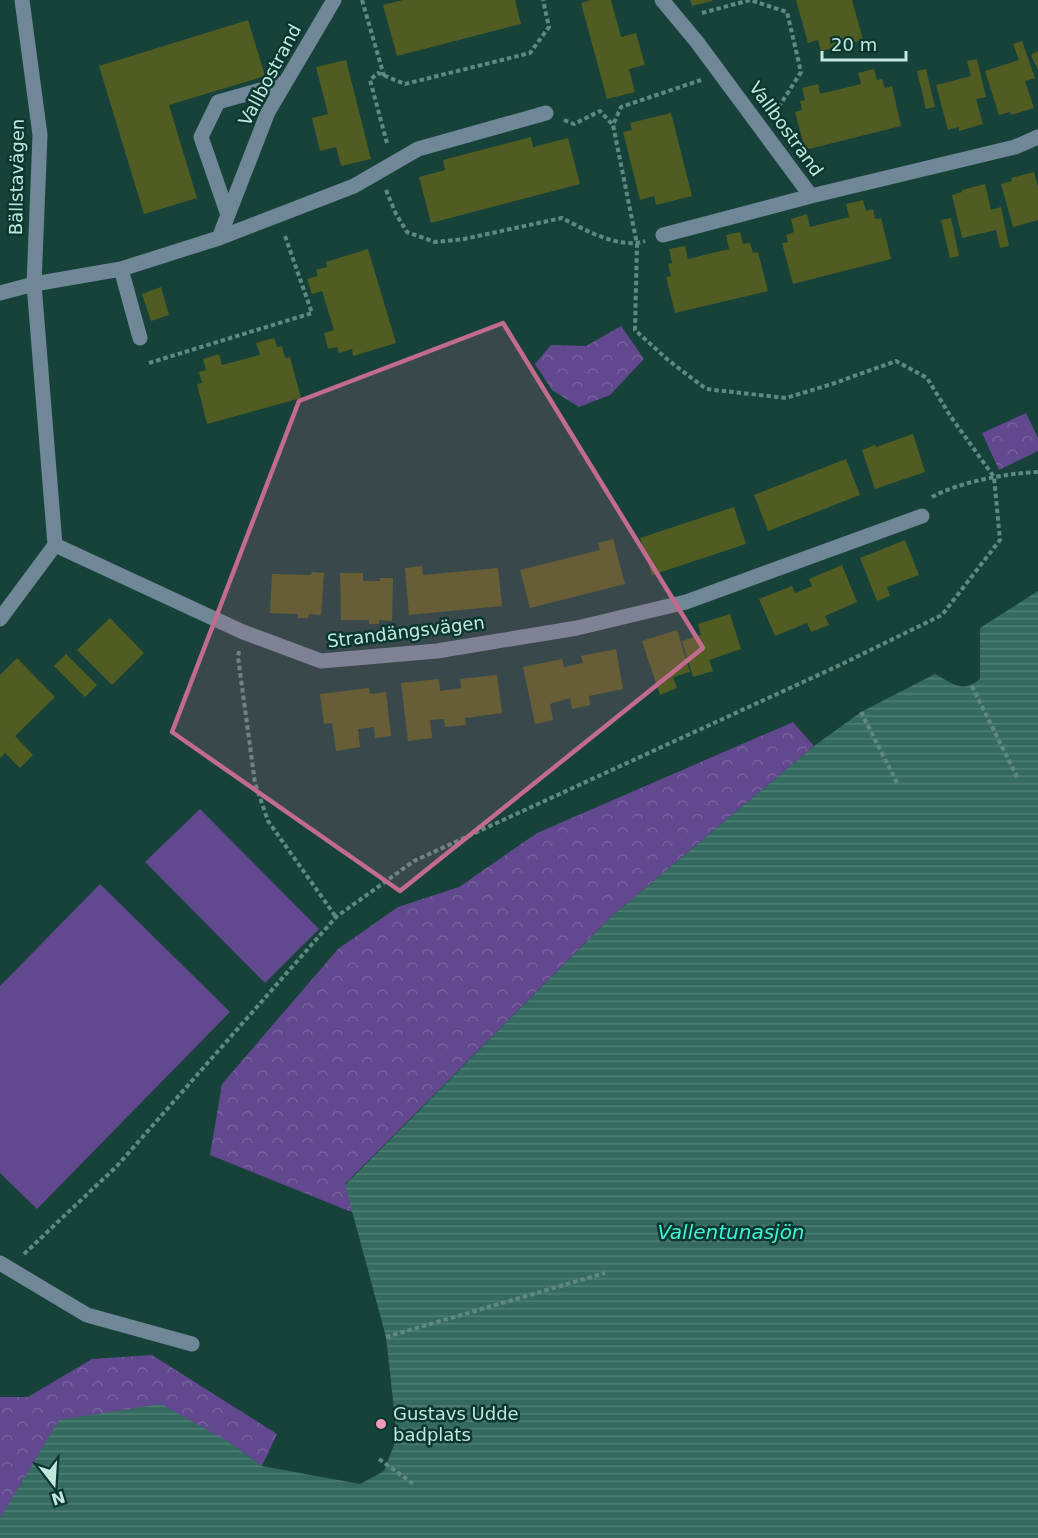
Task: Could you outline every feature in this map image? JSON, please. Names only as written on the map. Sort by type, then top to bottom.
[{"type":"street","name":"Bällstavägen","points":[[22,0],[40,135],[34,284]]},
{"type":"street","name":"Vallbostrand","points":[[219,238],[268,112],[334,0]]},
{"type":"street","name":"Vallbostrand","points":[[662,0],[721,74],[811,196]]},
{"type":"street","points":[[228,215],[201,137],[218,102],[285,83]]},
{"type":"street","points":[[0,293],[34,284],[121,269],[219,238],[354,186],[418,149],[546,113]]},
{"type":"street","name":"Vallbostrand","points":[[663,235],[811,196],[1015,147],[1038,137]]},
{"type":"street","points":[[121,269],[140,338]]},
{"type":"street","points":[[0,619],[55,545],[34,284]]},
{"type":"street","name":"Strandängsvägen","points":[[55,545],[243,632],[321,661],[437,651],[576,628],[686,602],[922,516]]},
{"type":"street","points":[[4,1266],[87,1315],[192,1344]]},
{"type":"path","points":[[362,0],[384,76]]},
{"type":"path","points":[[392,164],[370,80],[378,74],[405,84],[530,53],[549,27],[543,0]]},
{"type":"path","points":[[679,20],[750,0],[787,12],[801,72],[764,132]]},
{"type":"path","points":[[4,1266],[117,1166],[336,916],[414,861],[840,665],[942,615],[1000,540],[994,477],[951,417],[927,378],[896,362],[786,398],[706,389],[668,360],[635,330],[637,244],[614,125],[621,107],[721,74]]},
{"type":"path","points":[[546,113],[574,124],[600,111],[614,125]]},
{"type":"path","points":[[378,172],[396,214],[407,232],[435,242],[464,239],[562,218],[595,236],[637,244],[663,235]]},
{"type":"path","points":[[149,363],[312,313],[278,216]]},
{"type":"path","points":[[922,516],[922,502],[940,492],[1015,472],[1038,472]]},
{"type":"path","points":[[243,632],[238,657],[255,783],[268,820],[336,916]]},
{"type":"path","points":[[972,686],[1017,777]]},
{"type":"path","points":[[861,712],[897,783]]},
{"type":"path","points":[[386,1336],[605,1273]]},
{"type":"path","points":[[379,1459],[415,1485]]},
{"type":"highlighted area","points":[[503,323],[703,648],[400,891],[172,732],[299,401]]},
{"type":"green space","points":[[621,326],[644,359],[610,395],[579,407],[552,390],[535,364],[551,345],[586,346]]},
{"type":"green space","points":[[1026,413],[1038,438],[1038,451],[999,470],[982,433]]},
{"type":"green space","points":[[793,722],[814,746],[612,916],[345,1184],[354,1213],[210,1155],[222,1084],[338,949],[398,907],[459,887],[537,833]]},
{"type":"green space","points":[[200,809],[319,929],[265,983],[145,862]]},
{"type":"green space","points":[[100,884],[230,1012],[37,1209],[0,1173],[0,986]]},
{"type":"green space","points":[[152,1355],[277,1434],[262,1466],[229,1442],[0,1518],[0,1397],[28,1397],[92,1359]]},
{"type":"water","name":"Vallentunasjön","points":[[1038,591],[1038,1538],[0,1538],[0,1518],[59,1420],[161,1404],[229,1442],[262,1466],[360,1484],[384,1471],[397,1437],[386,1337],[345,1185],[612,916],[814,746],[861,712],[935,674],[962,686],[968,686],[980,679],[980,628]]},
{"type":"building","points":[[403,0],[515,0],[521,24],[397,56],[383,5]]},
{"type":"building","points":[[591,0],[611,0],[621,37],[636,33],[645,65],[629,69],[635,92],[607,99],[581,3]]},
{"type":"building","points":[[690,0],[712,0],[712,1],[692,6]]},
{"type":"building","points":[[796,0],[852,0],[863,40],[821,51],[818,40],[808,43]]},
{"type":"building","points":[[248,20],[265,76],[169,105],[197,198],[144,214],[99,66]]},
{"type":"building","points":[[1022,41],[1035,78],[1025,81],[1034,108],[1011,115],[1010,112],[999,115],[985,71],[1019,60],[1013,44]]},
{"type":"building","points":[[1038,51],[1038,70],[1031,55]]},
{"type":"building","points":[[977,59],[986,97],[976,99],[983,124],[959,131],[959,127],[948,130],[936,85],[971,76],[967,61]]},
{"type":"building","points":[[346,60],[371,159],[341,166],[336,147],[320,151],[312,118],[328,114],[316,67]]},
{"type":"building","points":[[874,69],[877,80],[882,79],[885,88],[892,86],[901,126],[805,150],[795,112],[802,110],[800,101],[805,100],[802,88],[818,84],[820,94],[861,84],[858,73]]},
{"type":"building","points":[[926,69],[935,107],[926,109],[917,71]]},
{"type":"building","points":[[671,113],[692,196],[656,205],[654,196],[640,200],[623,132],[632,130],[630,123]]},
{"type":"building","points":[[531,137],[533,147],[568,138],[580,184],[431,223],[419,177],[445,170],[443,160]]},
{"type":"building","points":[[1034,172],[1038,187],[1038,220],[1013,227],[1001,184],[1012,181],[1011,178]]},
{"type":"building","points":[[985,184],[991,210],[1001,207],[1009,246],[1000,248],[996,230],[962,238],[952,195]]},
{"type":"building","points":[[863,200],[866,211],[873,209],[875,219],[881,218],[891,259],[793,284],[782,243],[788,242],[786,235],[794,232],[791,219],[807,214],[810,227],[849,217],[846,204]]},
{"type":"building","points":[[951,218],[959,256],[950,258],[941,220]]},
{"type":"building","points":[[740,232],[743,244],[750,243],[753,253],[758,252],[768,291],[675,313],[666,277],[671,276],[668,264],[672,263],[669,249],[685,246],[688,259],[729,249],[726,235]]},
{"type":"building","points":[[368,249],[396,343],[353,356],[352,349],[339,353],[337,347],[328,349],[324,333],[334,330],[322,291],[312,294],[307,279],[318,276],[316,270],[327,267],[326,262]]},
{"type":"building","points":[[161,287],[169,315],[151,321],[142,294]]},
{"type":"building","points":[[274,338],[277,347],[282,346],[285,358],[290,357],[301,398],[207,424],[197,384],[202,383],[199,372],[206,370],[203,359],[219,354],[222,365],[260,355],[256,343]]},
{"type":"building","points":[[913,434],[925,472],[875,489],[862,450]]},
{"type":"building","points":[[846,459],[860,495],[768,531],[754,495]]},
{"type":"building","points":[[734,507],[746,544],[652,575],[640,538]]},
{"type":"building","points":[[613,539],[625,584],[530,608],[520,570],[600,550],[598,543]]},
{"type":"building","points":[[905,540],[919,575],[887,587],[890,596],[877,601],[860,558]]},
{"type":"building","points":[[842,565],[857,602],[825,616],[829,625],[811,632],[807,623],[775,636],[759,599],[792,586],[795,593],[812,586],[809,579]]},
{"type":"building","points":[[422,566],[423,575],[498,568],[502,606],[409,615],[405,568]]},
{"type":"building","points":[[312,572],[324,573],[321,615],[309,614],[308,618],[298,618],[298,614],[270,613],[272,574],[311,575]]},
{"type":"building","points":[[340,573],[363,573],[363,581],[393,578],[392,621],[379,620],[379,624],[369,624],[369,620],[341,620]]},
{"type":"building","points":[[730,614],[741,649],[709,660],[713,671],[693,677],[682,641],[701,635],[698,624]]},
{"type":"building","points":[[110,618],[144,653],[112,685],[77,650]]},
{"type":"building","points":[[677,630],[690,672],[673,677],[677,688],[660,695],[642,641]]},
{"type":"building","points":[[616,649],[623,689],[589,696],[590,705],[572,709],[570,698],[550,704],[553,720],[535,724],[523,667],[562,659],[564,667],[583,663],[581,656]]},
{"type":"building","points":[[66,654],[97,685],[85,697],[54,666]]},
{"type":"building","points":[[17,658],[55,697],[15,736],[33,755],[20,768],[5,753],[0,758],[0,675]]},
{"type":"building","points":[[497,675],[502,713],[465,718],[466,725],[445,727],[444,719],[430,720],[432,738],[408,741],[401,683],[439,679],[440,691],[461,688],[460,679]]},
{"type":"building","points":[[369,688],[370,694],[386,692],[391,736],[375,738],[374,727],[358,729],[360,747],[336,751],[332,723],[324,724],[320,694]]},
{"type":"place","name":"Gustavs Udde badplats","points":[[381,1424]]}]
